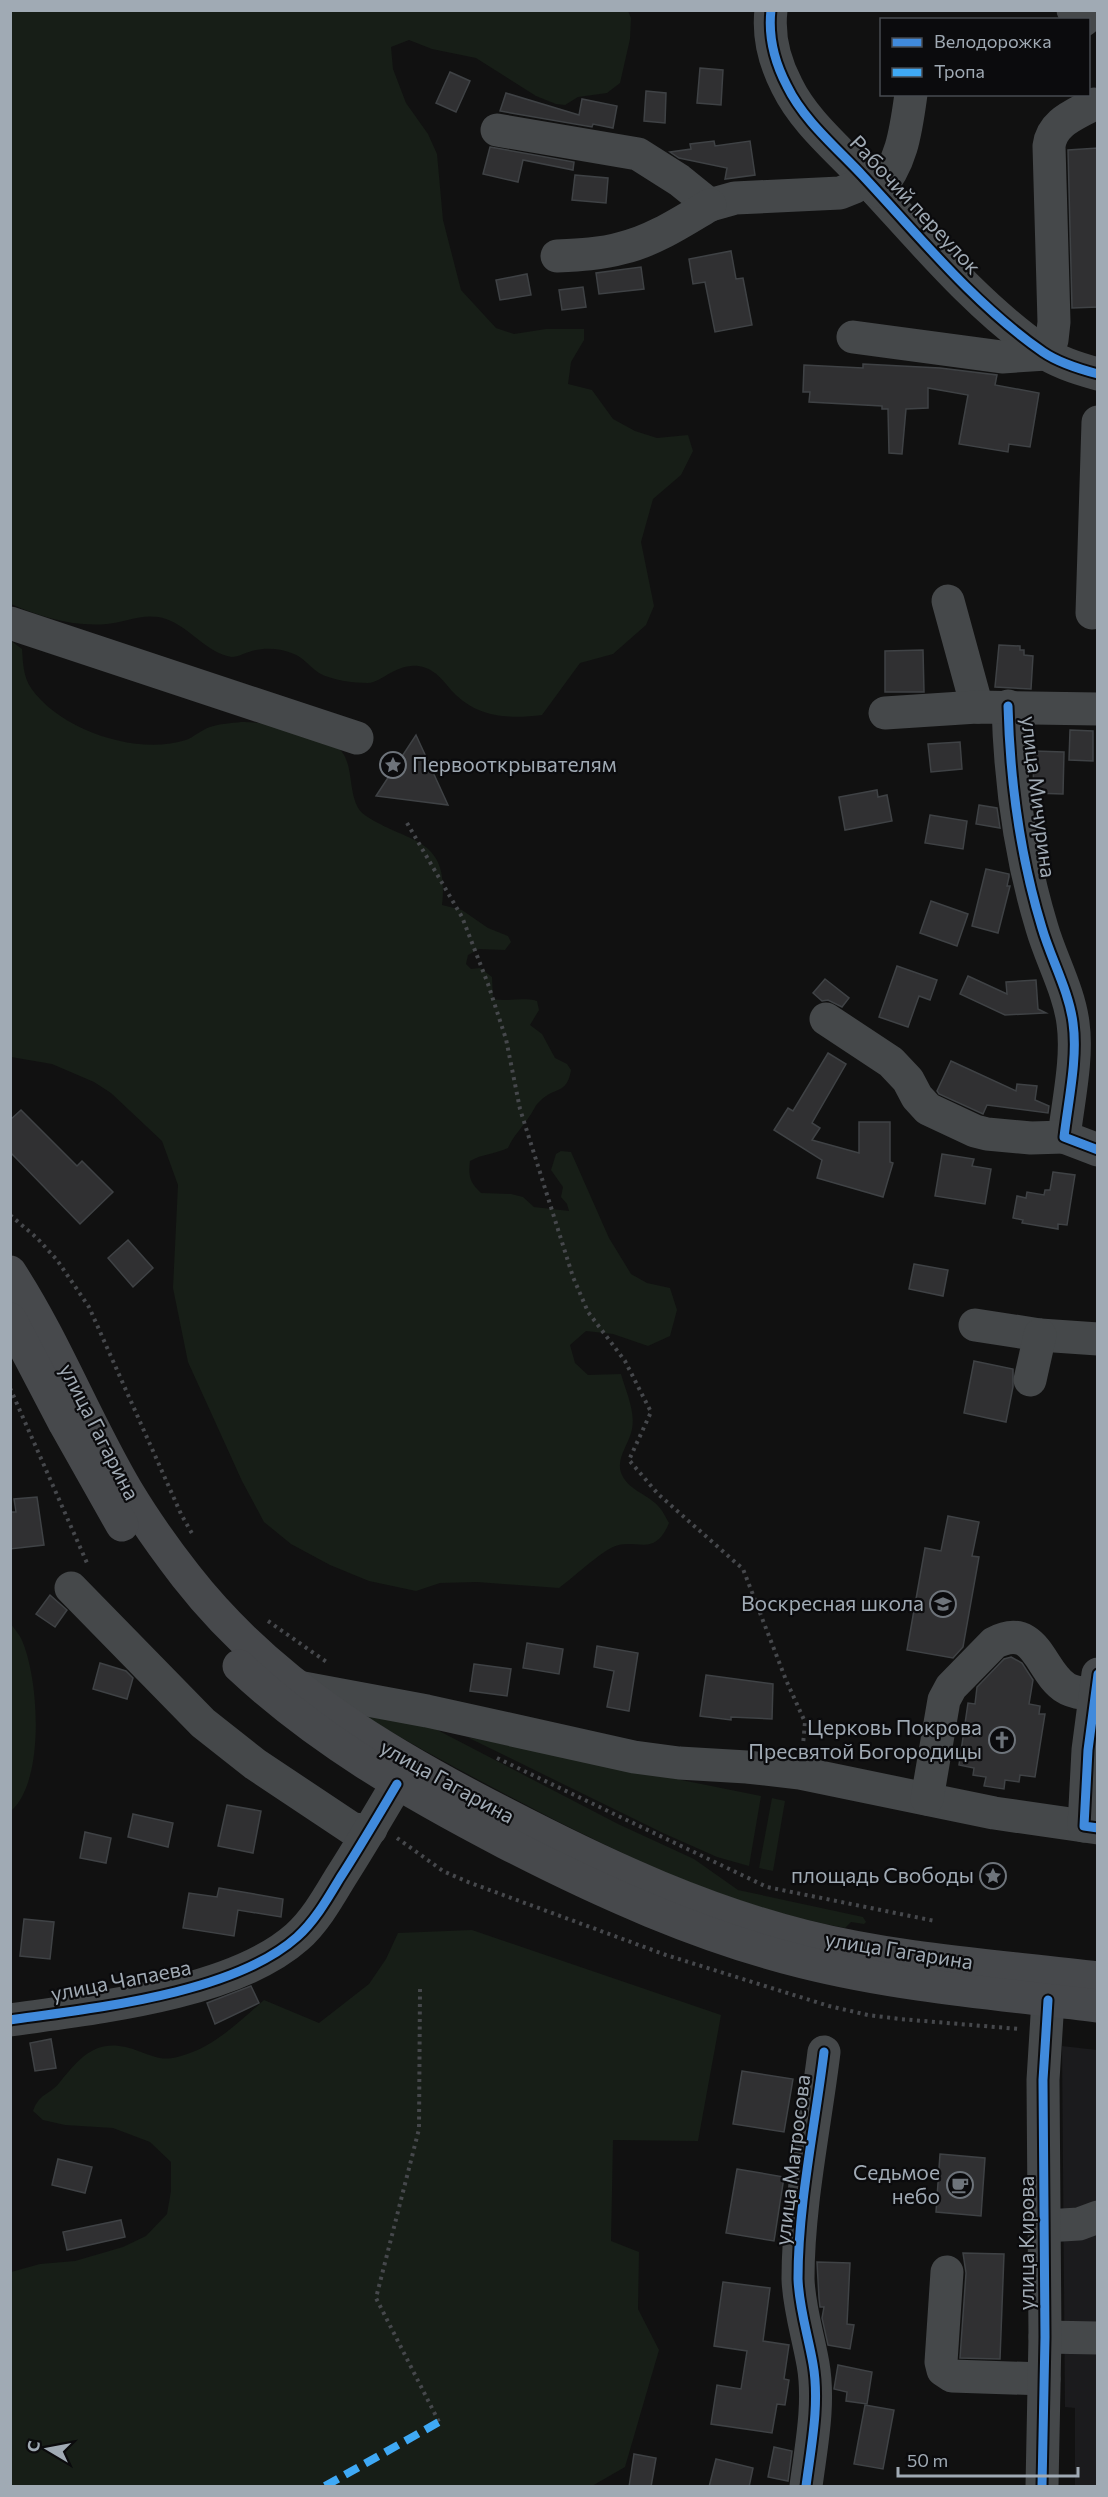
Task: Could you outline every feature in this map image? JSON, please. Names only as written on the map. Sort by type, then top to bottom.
[{"type":"main road","name":"улица Гагарина","points":[[10,1272],[50,1338],[126,1490],[156,1536],[214,1610],[298,1687],[350,1726],[409,1763],[476,1800],[625,1873],[714,1908],[806,1936],[852,1946],[914,1956],[1098,1978]]},
{"type":"main road","name":"улица Гагарина","points":[[10,1319],[107,1502],[138,1551],[171,1594],[231,1659],[275,1698],[336,1745],[397,1784],[508,1844],[617,1897],[735,1943],[847,1972],[1098,2006]]},
{"type":"street","name":"Рабочий переулок","points":[[771,10],[771,38],[777,62],[787,86],[816,126],[970,289],[1022,336],[1046,354],[1066,364],[1098,374]]},
{"type":"street","points":[[557,256],[599,253],[625,248],[654,236],[710,205],[735,198],[840,193],[889,178],[897,162],[910,96]]},
{"type":"street","points":[[853,337],[1002,357],[1046,354],[1052,340],[1054,322],[1049,146],[1051,133],[1062,122],[1094,104]]},
{"type":"street","points":[[497,130],[638,154],[680,180],[710,205]]},
{"type":"street","points":[[1092,613],[1098,422]]},
{"type":"street","name":"улица Мичурина","points":[[948,601],[1011,751],[1023,852],[1041,927],[1073,1023],[1073,1055],[1064,1137]]},
{"type":"street","points":[[10,623],[357,738]]},
{"type":"street","points":[[885,713],[992,706],[1098,709]]},
{"type":"street","points":[[826,1019],[891,1062],[908,1080],[917,1097],[928,1109],[975,1131],[987,1134],[1064,1137],[1098,1150]]},
{"type":"street","points":[[975,1325],[1040,1335],[1098,1340]]},
{"type":"street","points":[[1030,1380],[1040,1335]]},
{"type":"street","points":[[81,1579],[203,1723],[255,1764],[351,1828],[371,1828]]},
{"type":"street","points":[[298,1687],[427,1711],[634,1757],[800,1773],[994,1813],[1091,1827],[1096,1684],[1064,1688],[1037,1651],[1022,1639],[1002,1639],[994,1643],[951,1688],[944,1700],[927,1799]]},
{"type":"street","name":"улица Чапаева","points":[[10,2020],[137,2001],[204,1983],[246,1968],[277,1952],[298,1937],[316,1916],[397,1784]]},
{"type":"street","name":"улица Кирова","points":[[1042,2487],[1045,2337],[1044,2080],[1048,2000]]},
{"type":"street","name":"улица Матросова","points":[[806,2487],[812,2446],[815,2386],[813,2364],[800,2304],[798,2278],[800,2237],[824,2052]]},
{"type":"street","points":[[1045,2226],[1079,2224],[1098,2217]]},
{"type":"street","points":[[947,2272],[941,2362],[943,2370],[952,2376],[1044,2379]]},
{"type":"street","points":[[1045,2337],[1098,2338]]},
{"type":"path","points":[[407,823],[462,917],[488,984],[506,1039],[520,1109],[573,1277],[588,1312],[626,1361],[651,1412],[628,1460],[657,1494],[743,1569],[786,1680],[805,1722]]},
{"type":"path","points":[[10,1215],[37,1238],[57,1260],[72,1279],[89,1308],[181,1514],[197,1541]]},
{"type":"path","points":[[10,1388],[72,1533],[81,1579]]},
{"type":"path","points":[[263,1616],[331,1665]]},
{"type":"path","points":[[494,1756],[766,1887],[935,1922]]},
{"type":"path","points":[[420,1989],[419,2129],[376,2298],[439,2422]]},
{"type":"shaded area","points":[[10,11],[628,11],[631,18],[630,39],[620,83],[607,93],[578,97],[565,105],[536,96],[476,58],[432,49],[409,40],[391,47],[393,69],[406,103],[428,134],[437,154],[443,220],[461,290],[496,328],[514,334],[546,329],[584,329],[584,340],[571,362],[568,384],[592,390],[613,419],[635,431],[657,438],[688,435],[693,451],[681,475],[653,499],[641,542],[654,606],[646,625],[613,654],[580,663],[542,715],[518,717],[494,715],[473,707],[463,701],[438,676],[424,667],[410,666],[395,670],[373,682],[350,682],[324,675],[297,655],[283,650],[260,649],[232,657],[223,655],[175,623],[158,617],[143,617],[107,624],[82,624],[46,617],[11,604]]},
{"type":"shaded area","points":[[10,640],[22,649],[26,679],[44,703],[80,727],[101,736],[145,745],[166,744],[186,740],[214,726],[251,722],[288,729],[333,745],[346,759],[352,790],[359,809],[382,825],[423,845],[433,854],[440,866],[443,883],[442,905],[462,910],[488,928],[508,936],[511,942],[505,950],[479,949],[468,955],[466,964],[471,969],[480,968],[492,977],[493,999],[537,1001],[539,1010],[530,1025],[542,1034],[555,1058],[567,1064],[571,1070],[567,1083],[563,1087],[545,1096],[537,1104],[508,1148],[470,1161],[469,1171],[474,1186],[481,1193],[511,1194],[523,1197],[534,1207],[569,1211],[561,1197],[563,1187],[551,1170],[556,1154],[561,1151],[571,1152],[609,1238],[631,1274],[647,1283],[670,1288],[677,1310],[670,1336],[648,1346],[613,1334],[586,1331],[570,1345],[575,1363],[588,1375],[621,1374],[633,1418],[631,1433],[622,1455],[621,1471],[626,1482],[659,1507],[669,1523],[657,1541],[644,1545],[629,1544],[613,1547],[559,1588],[477,1582],[440,1583],[416,1591],[369,1581],[330,1565],[291,1544],[264,1522],[242,1481],[188,1362],[173,1288],[178,1185],[162,1141],[111,1093],[94,1082],[52,1064],[11,1057]]},
{"type":"shaded area","points":[[11,1624],[22,1640],[33,1681],[36,1730],[29,1778],[22,1797],[11,1811]]},
{"type":"shaded area","points":[[366,1710],[420,1721],[618,1824],[694,1859],[738,1890],[863,1917],[866,1922],[864,1924],[851,1922],[845,1928],[806,1920],[731,1898],[658,1869],[586,1836],[458,1769],[367,1718]]},
{"type":"shaded area","points":[[467,1737],[761,1796],[749,1866],[717,1857],[663,1833]]},
{"type":"shaded area","points":[[772,1798],[785,1801],[773,1871],[759,1868]]},
{"type":"shaded area","points":[[472,1930],[721,2015],[698,2141],[613,2140],[611,2241],[639,2252],[638,2309],[659,2350],[625,2467],[592,2486],[11,2486],[11,2272],[40,2264],[75,2261],[123,2247],[146,2236],[167,2214],[171,2191],[171,2162],[150,2142],[113,2128],[65,2125],[43,2120],[33,2111],[39,2100],[56,2086],[78,2062],[95,2049],[115,2046],[127,2047],[161,2058],[181,2056],[215,2040],[264,2000],[319,2023],[369,1984],[386,1959],[398,1933]]},
{"type":"shaded area","points":[[1062,2046],[1097,2050],[1097,2486],[1075,2486],[1075,2408],[1065,2407]]},
{"type":"building","points":[[700,68],[723,70],[721,105],[697,103]]},
{"type":"building","points":[[450,72],[470,81],[456,112],[436,103]]},
{"type":"building","points":[[646,91],[666,93],[665,123],[644,121]]},
{"type":"building","points":[[506,93],[579,115],[582,99],[617,106],[613,128],[593,124],[592,127],[500,111]]},
{"type":"building","points":[[714,141],[715,146],[750,141],[755,175],[725,179],[727,168],[679,158],[670,152],[691,149],[690,144]]},
{"type":"building","points":[[490,147],[574,162],[573,170],[523,160],[518,182],[483,174]]},
{"type":"building","points":[[1098,148],[1098,307],[1072,308],[1068,150]]},
{"type":"building","points":[[575,175],[608,178],[606,203],[572,200]]},
{"type":"building","points":[[731,251],[736,279],[743,278],[752,325],[715,332],[705,282],[693,284],[689,259]]},
{"type":"building","points":[[641,267],[644,289],[599,294],[596,273]]},
{"type":"building","points":[[527,274],[531,295],[500,300],[496,280]]},
{"type":"building","points":[[583,287],[586,307],[562,310],[559,290]]},
{"type":"building","points":[[863,364],[940,368],[997,375],[995,385],[1039,393],[1030,447],[1009,444],[1008,452],[959,444],[968,395],[928,388],[928,408],[906,409],[902,454],[889,453],[888,409],[882,409],[882,406],[809,402],[810,392],[803,392],[804,365],[863,368]]},
{"type":"building","points":[[999,645],[1020,646],[1020,650],[1024,650],[1024,655],[1033,656],[1031,689],[995,687]]},
{"type":"building","points":[[923,650],[924,692],[885,692],[885,651]]},
{"type":"building","points":[[1070,730],[1093,731],[1093,761],[1069,760]]},
{"type":"building","points":[[416,735],[448,805],[376,796]]},
{"type":"building","points":[[960,742],[962,769],[931,772],[928,744]]},
{"type":"building","points":[[1034,751],[1064,752],[1063,794],[1033,793]]},
{"type":"building","points":[[877,790],[878,797],[887,795],[892,821],[845,830],[839,797]]},
{"type":"building","points":[[979,805],[997,808],[1000,828],[976,824]]},
{"type":"building","points":[[930,815],[967,821],[963,849],[925,843]]},
{"type":"building","points":[[986,869],[1009,874],[1007,886],[1010,886],[998,933],[972,926]]},
{"type":"building","points":[[931,901],[968,914],[957,946],[920,933]]},
{"type":"building","points":[[897,966],[937,980],[930,1000],[919,996],[908,1027],[879,1017]]},
{"type":"building","points":[[968,976],[1007,994],[1006,982],[1036,980],[1038,1009],[1046,1013],[1005,1015],[960,994]]},
{"type":"building","points":[[825,979],[849,998],[842,1007],[828,1000],[822,1001],[813,993]]},
{"type":"building","points":[[828,1053],[846,1064],[812,1123],[820,1128],[812,1140],[859,1153],[859,1122],[890,1122],[890,1162],[893,1163],[883,1197],[817,1178],[822,1160],[774,1130],[788,1108],[793,1111]]},
{"type":"building","points":[[951,1061],[1016,1091],[1017,1084],[1037,1086],[1035,1100],[1049,1106],[1048,1113],[987,1105],[983,1114],[939,1094],[937,1091]]},
{"type":"building","points":[[21,1110],[77,1166],[82,1161],[113,1192],[80,1224],[10,1152],[10,1120]]},
{"type":"building","points":[[942,1154],[974,1159],[972,1166],[991,1169],[985,1204],[935,1196]]},
{"type":"building","points":[[1053,1172],[1075,1175],[1067,1225],[1058,1224],[1058,1229],[1022,1223],[1023,1220],[1013,1218],[1017,1196],[1026,1198],[1027,1192],[1044,1195],[1045,1190],[1050,1190]]},
{"type":"building","points":[[128,1240],[153,1268],[133,1287],[108,1258]]},
{"type":"building","points":[[914,1264],[948,1270],[943,1296],[909,1289]]},
{"type":"building","points":[[974,1361],[1013,1369],[1013,1387],[1006,1422],[964,1413]]},
{"type":"building","points":[[37,1497],[44,1545],[10,1549],[10,1512],[16,1512],[14,1499]]},
{"type":"building","name":"Воскресная школа","points":[[948,1516],[979,1522],[972,1556],[979,1557],[963,1647],[953,1658],[907,1650],[925,1548],[941,1551]]},
{"type":"building","points":[[50,1595],[67,1610],[55,1627],[36,1614]]},
{"type":"building","points":[[527,1643],[563,1649],[559,1674],[523,1668]]},
{"type":"building","points":[[597,1646],[638,1653],[629,1711],[607,1707],[614,1671],[594,1667]]},
{"type":"building","name":"Церковь Покрова Пресвятой Богородицы","points":[[1011,1657],[1022,1663],[1033,1680],[1029,1704],[1040,1706],[1039,1714],[1045,1714],[1035,1777],[1020,1775],[1019,1782],[1005,1780],[1004,1789],[984,1786],[986,1777],[973,1775],[974,1768],[959,1765],[968,1703],[975,1704],[977,1687],[1004,1659]]},
{"type":"building","points":[[100,1663],[126,1671],[133,1678],[127,1699],[93,1689]]},
{"type":"building","points":[[474,1664],[511,1669],[507,1696],[470,1691]]},
{"type":"building","points":[[706,1675],[773,1684],[772,1719],[731,1717],[731,1720],[700,1716]]},
{"type":"building","points":[[227,1805],[261,1811],[253,1853],[218,1846]]},
{"type":"building","points":[[133,1814],[173,1823],[168,1847],[128,1837]]},
{"type":"building","points":[[85,1832],[111,1838],[106,1863],[80,1858]]},
{"type":"building","points":[[219,1888],[283,1899],[281,1917],[238,1910],[234,1936],[183,1928],[189,1893],[217,1897]]},
{"type":"building","points":[[24,1919],[54,1922],[50,1959],[20,1956]]},
{"type":"building","points":[[251,1986],[259,2003],[215,2024],[207,2003]]},
{"type":"building","points":[[51,2039],[56,2068],[35,2071],[30,2043]]},
{"type":"building","points":[[742,2071],[793,2079],[784,2132],[733,2124]]},
{"type":"building","name":"Седьмое небо","points":[[940,2154],[985,2158],[981,2216],[936,2212]]},
{"type":"building","points":[[58,2159],[92,2167],[85,2193],[52,2185]]},
{"type":"building","points":[[737,2169],[784,2177],[774,2241],[726,2233]]},
{"type":"building","points":[[121,2220],[125,2237],[67,2250],[63,2232]]},
{"type":"building","points":[[963,2253],[1004,2254],[1000,2359],[960,2358],[966,2273]]},
{"type":"building","points":[[817,2262],[850,2263],[847,2324],[854,2325],[850,2349],[828,2345],[822,2318],[824,2307],[820,2307]]},
{"type":"building","points":[[723,2282],[770,2288],[763,2341],[789,2345],[784,2379],[789,2380],[785,2405],[777,2404],[772,2433],[711,2424],[717,2385],[741,2389],[747,2351],[714,2346]]},
{"type":"building","points":[[838,2365],[872,2372],[867,2404],[846,2401],[847,2392],[834,2389]]},
{"type":"building","points":[[865,2405],[894,2410],[883,2469],[854,2464]]},
{"type":"building","points":[[774,2447],[792,2451],[788,2481],[768,2477]]},
{"type":"building","points":[[634,2454],[656,2458],[651,2487],[629,2487]]},
{"type":"building","points":[[716,2459],[753,2468],[749,2487],[709,2487]]},
{"type":"marked path","points":[[325,2486],[439,2422]]},
{"type":"cycle path","points":[[771,10],[772,39],[783,77],[802,111],[822,134],[948,269],[994,313],[1049,356],[1098,374]]},
{"type":"cycle path","points":[[1008,706],[1011,762],[1022,846],[1034,901],[1068,999],[1073,1023],[1073,1065],[1064,1137],[1098,1150]]},
{"type":"cycle path","points":[[1098,1674],[1088,1750],[1084,1826],[1098,1828]]},
{"type":"cycle path","points":[[10,2020],[161,1995],[237,1972],[270,1956],[304,1931],[315,1917],[397,1784]]},
{"type":"cycle path","points":[[1042,2486],[1045,2337],[1043,2080],[1048,2000]]},
{"type":"cycle path","points":[[806,2486],[816,2394],[813,2364],[799,2290],[799,2251],[804,2194],[824,2052]]},
{"type":"place","name":"Первооткрывателям","points":[[393,765]]},
{"type":"place","name":"Воскресная школа","points":[[943,1604]]},
{"type":"place","name":"Церковь Покрова Пресвятой Богородицы","points":[[1002,1740]]},
{"type":"place","name":"площадь Свободы","points":[[993,1876]]},
{"type":"place","name":"Седьмое небо","points":[[960,2185]]}]
